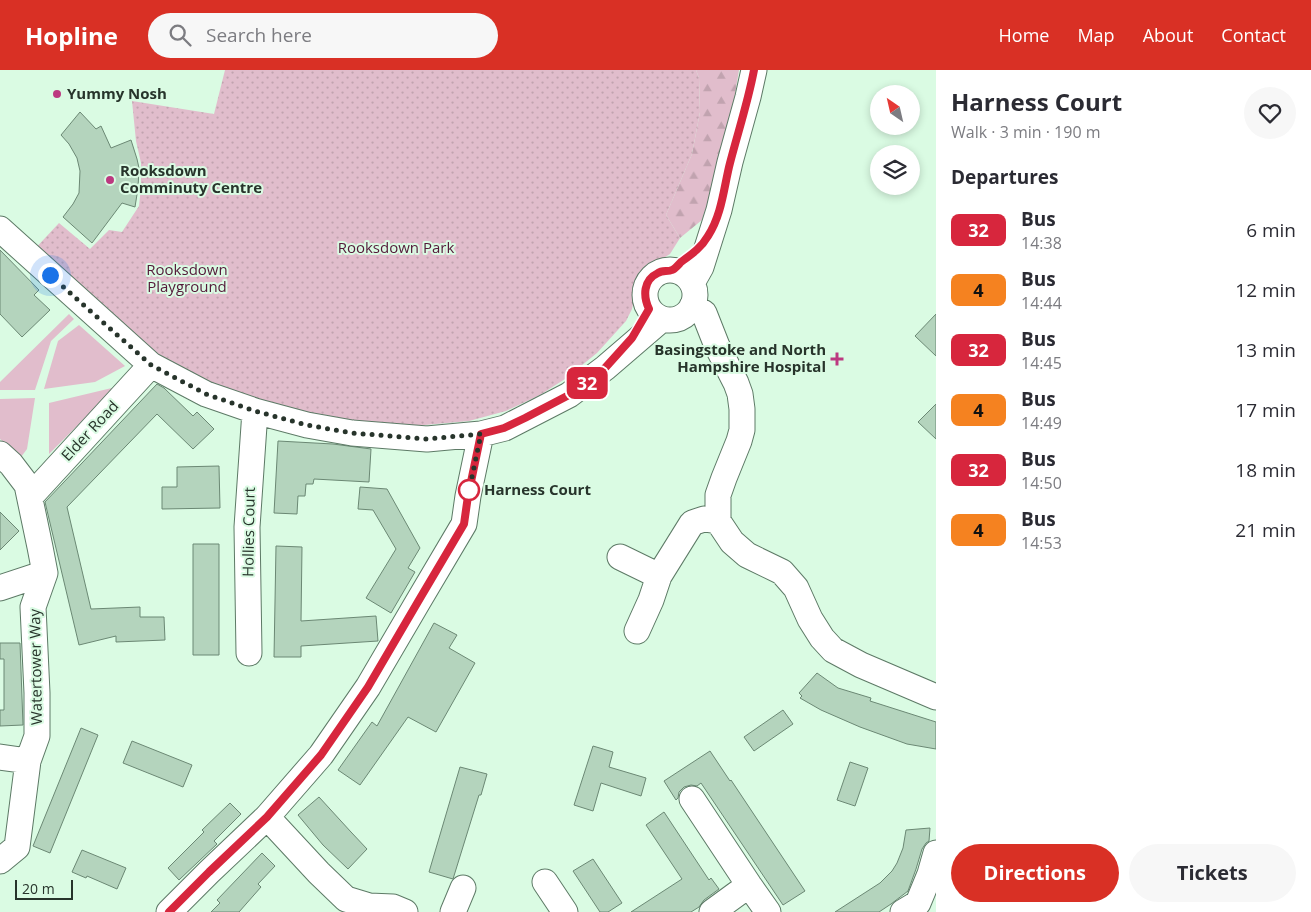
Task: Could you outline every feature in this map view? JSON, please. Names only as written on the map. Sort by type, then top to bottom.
[{"type":"street","points":[[0,229],[151,365],[206,394],[255,411],[307,425],[352,433],[427,439],[481,434],[504,428],[569,395],[605,368],[632,338],[675,300],[700,247],[708,237],[714,224],[754,70]]},
{"type":"street","points":[[675,300],[717,346],[736,383],[742,401],[742,430],[720,486],[718,521],[732,542],[747,555],[782,572],[796,588],[810,619],[822,638],[833,650],[861,665],[936,697]]},
{"type":"street","name":"Elder Road","points":[[30,497],[151,365]]},
{"type":"street","name":"Hollies Court","points":[[249,653],[247,527],[255,411]]},
{"type":"street","points":[[169,912],[267,817],[321,755],[368,687],[464,524],[481,434]]},
{"type":"street","name":"Watertower Way","points":[[0,454],[26,485],[30,497],[44,573],[33,607],[37,736],[28,761],[17,847],[0,861]]},
{"type":"street","points":[[637,632],[659,576],[692,523],[704,519],[718,521]]},
{"type":"street","points":[[620,557],[659,576]]},
{"type":"street","points":[[0,588],[44,573]]},
{"type":"street","points":[[0,757],[28,761]]},
{"type":"street","points":[[692,799],[768,912]]},
{"type":"street","points":[[267,817],[346,899],[366,909],[393,908],[405,912]]},
{"type":"street","points":[[916,909],[936,853]]},
{"type":"street","points":[[545,882],[565,912]]},
{"type":"street","points":[[712,912],[749,885]]},
{"type":"street","points":[[453,912],[463,888]]},
{"type":"green space","name":"Rooksdown Park","points":[[225,70],[696,70],[699,78],[700,112],[692,154],[666,215],[680,238],[670,254],[644,272],[637,284],[632,309],[626,321],[597,353],[565,379],[540,395],[506,411],[469,421],[391,428],[258,405],[152,362],[32,252],[59,223],[90,249],[109,230],[122,232],[139,206],[141,187],[141,163],[136,141],[132,101],[214,114]]},
{"type":"green space","points":[[696,70],[739,70],[726,148],[702,220],[680,238],[666,215],[692,154],[700,112],[699,78]]},
{"type":"green space","points":[[69,314],[74,319],[51,341],[35,390],[0,390],[0,382]]},
{"type":"green space","points":[[79,325],[125,366],[95,382],[44,389],[58,341]]},
{"type":"green space","points":[[116,387],[49,454],[49,403]]},
{"type":"green space","points":[[35,398],[27,449],[21,457],[0,439],[0,399]]},
{"type":"building","name":"Rooksdown Comminuty Centre","points":[[80,112],[96,129],[101,126],[111,148],[131,140],[139,168],[135,207],[122,203],[92,243],[63,217],[79,193],[80,171],[77,158],[61,135]]},
{"type":"building","points":[[0,250],[39,290],[34,295],[50,310],[22,337],[0,314]]},
{"type":"building","points":[[936,314],[936,356],[915,336]]},
{"type":"building","points":[[157,384],[164,388],[193,416],[197,412],[214,429],[193,449],[157,414],[67,507],[91,609],[140,607],[140,617],[164,617],[165,640],[116,642],[116,636],[79,645],[45,502]]},
{"type":"building","points":[[936,404],[936,439],[918,422]]},
{"type":"building","points":[[278,441],[333,444],[371,449],[369,482],[314,479],[313,484],[306,484],[305,496],[298,496],[297,514],[274,513]]},
{"type":"building","points":[[219,466],[220,508],[162,509],[162,487],[177,487],[177,467]]},
{"type":"building","points":[[360,487],[387,489],[420,548],[408,568],[415,572],[391,613],[366,598],[396,549],[373,510],[358,509]]},
{"type":"building","points":[[0,512],[19,531],[0,550]]},
{"type":"building","points":[[193,544],[219,544],[219,655],[193,655]]},
{"type":"building","points":[[276,546],[302,547],[301,621],[376,616],[378,641],[301,646],[301,657],[274,657]]},
{"type":"building","points":[[434,623],[457,635],[449,648],[475,663],[436,732],[408,717],[360,785],[338,770],[372,722],[377,726]]},
{"type":"building","points":[[0,643],[20,643],[23,725],[0,726],[0,710],[4,710],[4,659],[0,659]]},
{"type":"building","points":[[817,673],[838,688],[871,698],[870,701],[936,722],[936,749],[907,744],[860,727],[821,710],[800,698],[802,696],[799,693]]},
{"type":"building","points":[[783,710],[793,724],[754,751],[744,737]]},
{"type":"building","points":[[81,728],[98,735],[50,853],[33,846]]},
{"type":"building","points":[[132,741],[192,765],[183,787],[123,763]]},
{"type":"building","points":[[593,746],[613,752],[609,767],[646,778],[641,796],[601,783],[593,811],[574,805]]},
{"type":"building","points":[[710,751],[805,891],[783,905],[701,783],[697,786],[684,787],[679,792],[676,800],[664,781]]},
{"type":"building","points":[[850,762],[868,768],[855,806],[837,800]]},
{"type":"building","points":[[460,767],[487,774],[453,879],[429,872]]},
{"type":"building","points":[[319,797],[367,849],[348,869],[323,845],[298,815]]},
{"type":"building","points":[[230,803],[241,814],[214,841],[217,844],[179,880],[168,868],[204,832],[202,830]]},
{"type":"building","points":[[664,812],[709,880],[711,878],[719,889],[691,912],[631,912],[682,879],[646,825]]},
{"type":"building","points":[[930,828],[929,841],[922,849],[908,891],[879,912],[835,912],[880,883],[892,871],[903,848],[906,830]]},
{"type":"building","points":[[82,850],[126,868],[117,889],[87,876],[86,878],[72,872]]},
{"type":"building","points":[[262,853],[275,866],[258,884],[261,887],[239,912],[211,912],[220,903],[217,900]]},
{"type":"building","points":[[593,859],[622,903],[608,912],[600,912],[573,871]]},
{"type":"bus line","name":"32","points":[[169,912],[267,817],[321,755],[368,687],[464,524],[481,434],[504,428],[569,395],[605,368],[632,338],[649,309],[644,293],[650,278],[664,270],[672,270],[694,253],[708,237],[719,210],[754,70]]},
{"type":"place","name":"Yummy Nosh","points":[[57,94]]},
{"type":"place","name":"Rooksdown Comminuty Centre","points":[[110,180]]},
{"type":"place","name":"Basingstoke and North Hampshire Hospital","points":[[837,359]]},
{"type":"place","name":"Harness Court","points":[[469,490]]},
{"type":"route","points":[[50,275],[151,365],[206,394],[255,411],[307,425],[352,433],[427,439],[481,434],[468,496],[469,490]]},
{"type":"park label","name":"Rooksdown Playground","points":[[187,278]]}]
